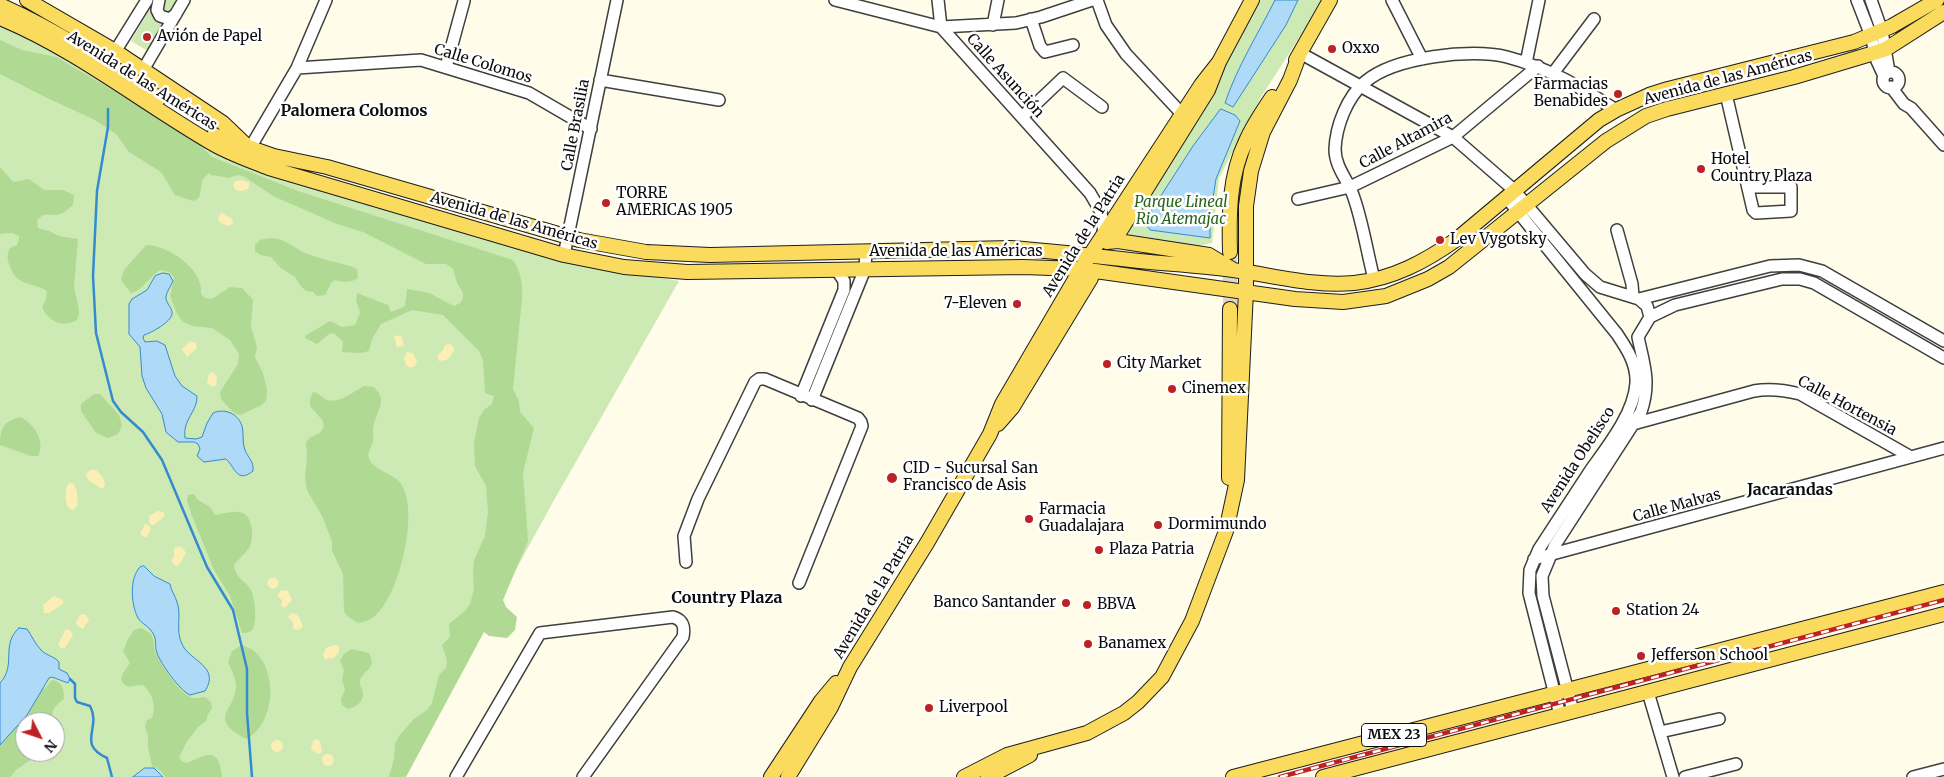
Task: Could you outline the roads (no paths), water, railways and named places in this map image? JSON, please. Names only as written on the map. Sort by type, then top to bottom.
[{"type":"main road","name":"Avenida de la Patria","points":[[788,777],[831,707],[850,667],[927,543],[990,434],[1012,408],[1086,274],[1090,255],[1111,235],[1194,114],[1208,90],[1219,62],[1252,0]]},
{"type":"main road","points":[[1230,252],[1231,194],[1241,154],[1252,128],[1300,53],[1330,0]]},
{"type":"main road","name":"Avenida de las Américas","points":[[0,5],[214,136],[274,156],[326,167],[569,237],[646,252],[710,255],[1010,248],[1240,271],[1327,284],[1355,283],[1374,279],[1404,270],[1436,254],[1457,239],[1584,132],[1616,110],[1649,95],[1668,89],[1834,48],[1877,33],[1937,0]]},
{"type":"main road","name":"Avenida de las Américas","points":[[34,2],[115,51],[223,123],[250,148]]},
{"type":"main road","name":"Avenida de las Américas","points":[[104,68],[211,143],[269,168],[564,255],[624,267],[663,271],[739,272],[1023,267],[1246,291],[1295,299],[1343,302],[1386,296],[1428,280],[1449,267],[1524,209],[1606,141],[1646,116],[1794,78],[1880,51],[1944,12]]},
{"type":"main road","name":"Avenida de las Américas","points":[[0,18],[27,23]]},
{"type":"main road","points":[[964,777],[1008,755],[1027,748],[1087,733],[1104,725],[1138,702],[1162,677],[1192,621],[1226,531],[1233,505],[1240,456],[1246,291],[1240,271],[1248,189],[1254,158],[1263,132],[1290,80],[1300,53]]},
{"type":"main road","name":"Avenida de la Patria","points":[[1111,235],[1182,114],[1219,62]]},
{"type":"main road","points":[[578,258],[592,248],[607,244]]},
{"type":"main road","points":[[1226,531],[1229,467],[1230,309]]},
{"type":"main road","name":"MEX 23","points":[[1233,777],[1944,592]]},
{"type":"main road","name":"MEX 23","points":[[1323,777],[1944,614]]},
{"type":"main road","points":[[771,777],[821,701],[850,667]]},
{"type":"main road","points":[[988,777],[1053,743]]},
{"type":"street","points":[[104,68],[147,0]]},
{"type":"street","points":[[159,0],[157,10],[163,18],[170,19],[177,12]]},
{"type":"street","points":[[143,70],[184,0]]},
{"type":"street","points":[[250,148],[297,68],[326,0]]},
{"type":"street","name":"Calle Brasilia","points":[[564,255],[617,0]]},
{"type":"street","points":[[835,0],[941,27],[993,25],[1031,19],[1092,0]]},
{"type":"street","points":[[938,0],[941,27]]},
{"type":"street","points":[[993,25],[998,0]]},
{"type":"street","points":[[1097,0],[1106,25],[1126,54],[1182,114]]},
{"type":"street","points":[[1392,0],[1422,59]]},
{"type":"street","points":[[1532,64],[1539,0]]},
{"type":"street","points":[[1857,0],[1877,33]]},
{"type":"street","points":[[1871,0],[1880,51],[1886,61],[1887,74],[1884,84],[1894,86],[1904,104],[1911,108],[1944,145]]},
{"type":"street","points":[[446,67],[464,1]]},
{"type":"street","points":[[27,23],[34,2]]},
{"type":"street","points":[[1031,19],[1040,46],[1045,52],[1073,45]]},
{"type":"street","points":[[1554,72],[1594,19]]},
{"type":"street","name":"Calle Asunción","points":[[941,27],[1090,193],[1111,235]]},
{"type":"street","name":"Avenida Obelisco","points":[[1300,53],[1453,137],[1585,274],[1600,287],[1636,298]]},
{"type":"street","points":[[1374,279],[1354,198],[1338,165],[1335,151],[1336,136],[1341,118],[1360,86],[1376,74],[1422,59],[1458,55],[1505,57],[1554,72],[1616,110]]},
{"type":"street","name":"Calle Colomos","points":[[297,68],[421,60],[529,93],[591,129]]},
{"type":"street","name":"Calle Altamira","points":[[1298,199],[1350,187],[1453,137],[1532,64]]},
{"type":"street","points":[[1022,117],[1063,78],[1102,107]]},
{"type":"street","points":[[600,80],[719,100]]},
{"type":"street","points":[[1726,94],[1748,187]]},
{"type":"street","name":"Avenida Obelisco","points":[[1524,209],[1617,334],[1628,351],[1636,370],[1636,384],[1621,426],[1539,548],[1530,570],[1528,593],[1561,692]]},
{"type":"street","points":[[1616,230],[1636,298],[1648,306],[1650,317]]},
{"type":"street","points":[[801,396],[866,269],[866,251]]},
{"type":"street","points":[[1636,298],[1770,266],[1784,264],[1799,265],[1822,270],[1944,341]]},
{"type":"street","points":[[812,400],[844,290],[844,282],[836,269]]},
{"type":"street","points":[[1617,334],[1630,339],[1638,337],[1650,317],[1675,305],[1791,278],[1814,283],[1944,358]]},
{"type":"street","points":[[1590,300],[1592,291],[1600,287]]},
{"type":"street","points":[[1862,310],[1869,297]]},
{"type":"street","name":"Avenida Obelisco","points":[[1566,713],[1543,596],[1542,576],[1554,545],[1635,423],[1643,406],[1647,388],[1645,365],[1638,337]]},
{"type":"street","points":[[686,562],[684,536],[698,499],[755,382],[765,379],[801,396],[858,418],[862,426],[799,583]]},
{"type":"street","name":"Calle Hortensia","points":[[1621,426],[1754,391],[1768,389],[1784,390],[1800,394],[1911,457]]},
{"type":"street","name":"Calle Malvas","points":[[1534,560],[1944,448]]},
{"type":"street","points":[[456,777],[540,633],[673,617],[680,618],[683,623],[683,637],[583,777]]},
{"type":"street","points":[[1648,692],[1673,777]]},
{"type":"street","points":[[1660,732],[1719,719]]},
{"type":"street","points":[[1685,777],[1736,764]]},
{"type":"street","points":[[1913,777],[1944,769]]},
{"type":"water","points":[[1275,0],[1298,0],[1286,25],[1233,107],[1225,103],[1230,90]]},
{"type":"water","points":[[1221,109],[1235,115],[1240,121],[1216,179],[1210,217],[1210,238],[1150,230],[1144,222],[1193,146]]},
{"type":"water","points":[[163,273],[169,274],[173,281],[166,297],[172,314],[165,324],[144,335],[143,338],[145,342],[157,341],[165,345],[175,376],[182,386],[197,396],[197,401],[186,426],[185,438],[196,439],[202,437],[213,413],[226,411],[234,415],[242,426],[244,447],[253,465],[253,471],[248,475],[243,476],[237,473],[226,459],[204,462],[197,456],[200,449],[198,444],[194,442],[178,442],[166,432],[162,414],[146,388],[142,376],[140,347],[129,334],[129,304],[132,299],[147,290],[155,276]]},
{"type":"water","points":[[144,566],[154,576],[170,584],[179,612],[179,633],[182,644],[202,664],[209,676],[209,682],[205,691],[190,695],[181,688],[171,677],[159,658],[153,634],[138,618],[132,592],[136,572],[140,567]]},
{"type":"water","points":[[19,628],[27,629],[39,648],[59,662],[59,669],[67,673],[70,679],[68,683],[52,677],[49,678],[29,712],[15,712],[15,728],[0,745],[0,683],[7,669],[10,641]]},
{"type":"water","points":[[145,768],[154,768],[163,777],[133,777]]},
{"type":"waterway","points":[[133,71],[165,93]]},
{"type":"waterway","points":[[108,109],[108,127],[97,191],[93,276],[96,333],[113,401],[121,412],[143,432],[162,460],[207,567],[233,610],[247,669],[247,713],[252,777]]},
{"type":"waterway","points":[[70,679],[75,684],[75,698],[77,702],[90,706],[93,714],[91,741],[98,753],[107,758],[112,777]]},
{"type":"tunnel","points":[[1230,252],[1230,309]]},
{"type":"railway","points":[[1280,777],[1944,600]]},
{"type":"place","name":"Avión de Papel","points":[[147,37]]},
{"type":"place","name":"Oxxo","points":[[1332,49]]},
{"type":"place","name":"Farmacias Benabides","points":[[1618,94]]},
{"type":"place","name":"Hotel Country Plaza","points":[[1701,169]]},
{"type":"place","name":"TORRE AMERICAS 1905","points":[[606,203]]},
{"type":"place","name":"Lev Vygotsky","points":[[1440,240]]},
{"type":"place","name":"7-Eleven","points":[[1017,304]]},
{"type":"place","name":"City Market","points":[[1107,364]]},
{"type":"place","name":"Cinemex","points":[[1172,389]]},
{"type":"place","name":"CID - Sucursal San Francisco de Asis","points":[[892,478]]},
{"type":"place","name":"Farmacia Guadalajara","points":[[1029,519]]},
{"type":"place","name":"Dormimundo","points":[[1158,525]]},
{"type":"place","name":"Plaza Patria","points":[[1099,550]]},
{"type":"place","name":"Banco Santander","points":[[1066,603]]},
{"type":"place","name":"BBVA","points":[[1087,605]]},
{"type":"place","name":"Station 24","points":[[1616,611]]},
{"type":"place","name":"Banamex","points":[[1088,644]]},
{"type":"place","name":"Jefferson School","points":[[1641,656]]},
{"type":"place","name":"Liverpool","points":[[929,708]]},
{"type":"district","name":"Palomera Colomos","points":[[354,111]]},
{"type":"district","name":"Jacarandas","points":[[1790,490]]},
{"type":"district","name":"Country Plaza","points":[[727,598]]},
{"type":"park label","name":"Parque Lineal Rio Atemajac","points":[[1181,212]]}]
